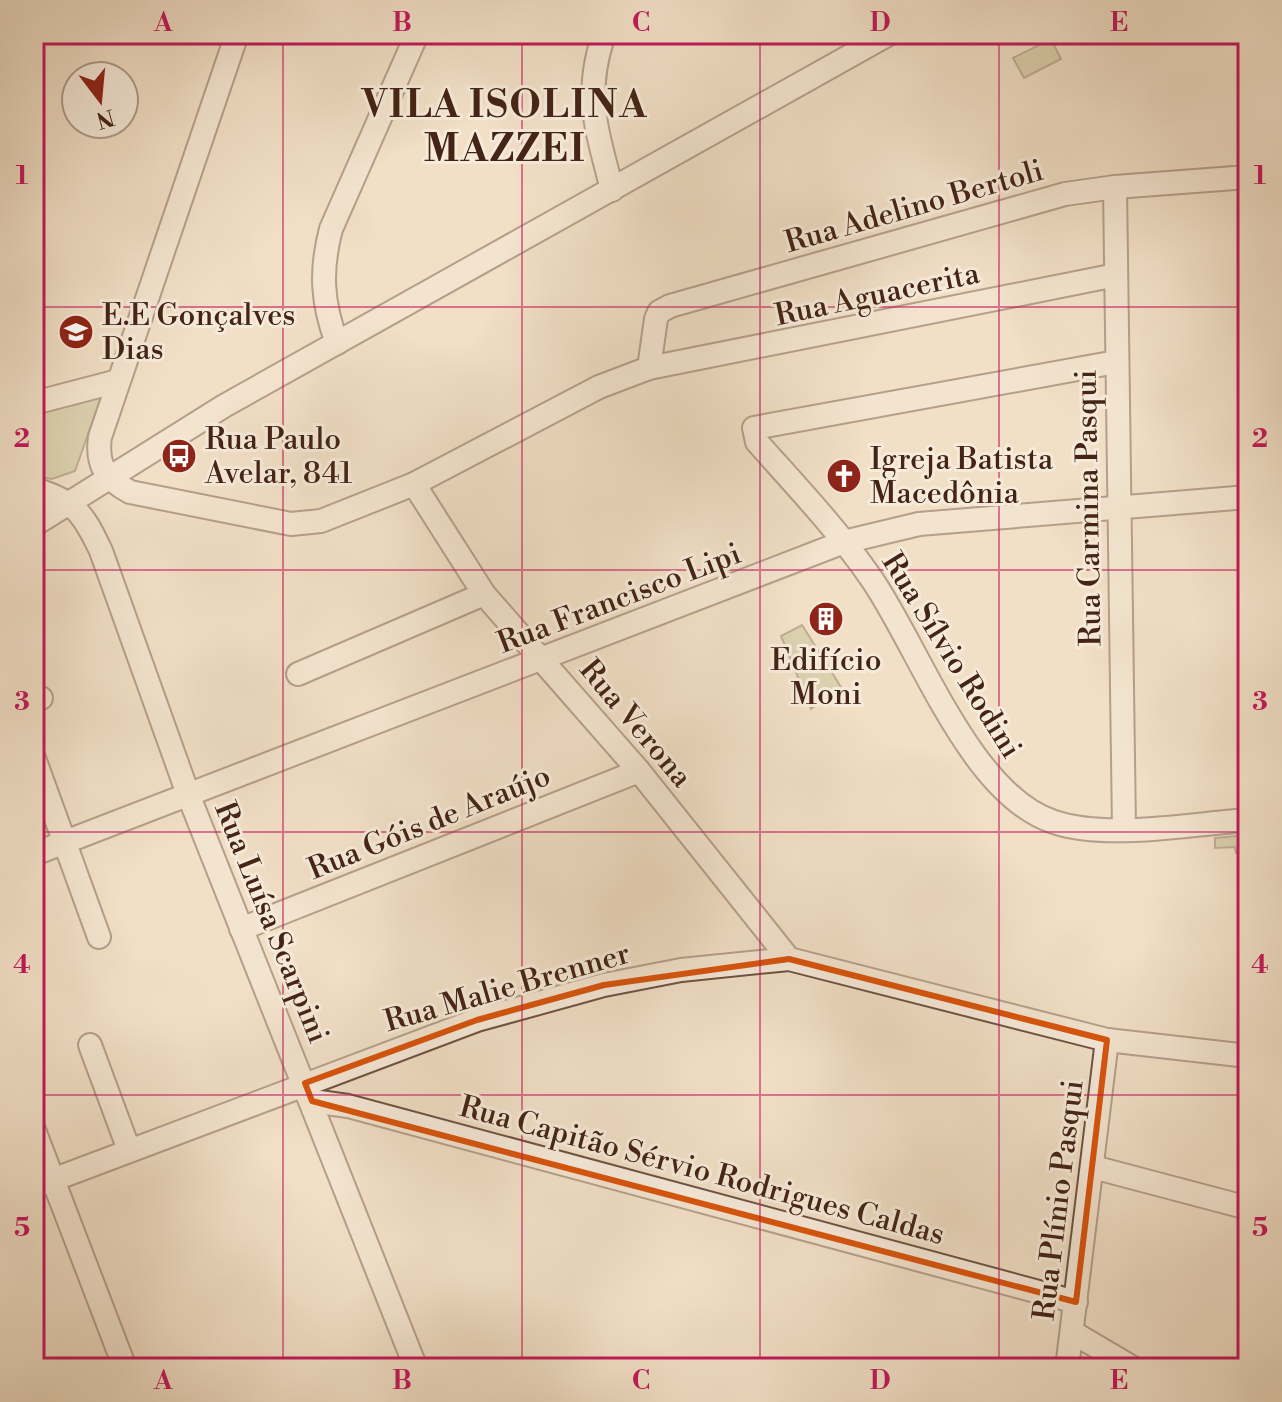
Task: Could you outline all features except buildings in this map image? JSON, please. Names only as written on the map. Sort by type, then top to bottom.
[{"type":"street","points":[[108,478],[98,452],[118,381],[237,34]]},
{"type":"street","points":[[337,343],[322,282],[331,229],[417,34]]},
{"type":"street","points":[[604,34],[594,69],[591,96],[612,190]]},
{"type":"street","points":[[34,525],[224,406],[889,34]]},
{"type":"street","name":"Rua Adelino Bertoli","points":[[649,368],[656,319],[659,312],[670,306],[1018,207],[1115,187],[1248,177]]},
{"type":"street","name":"Rua Carmina Pasqui","points":[[1115,187],[1124,829]]},
{"type":"street","name":"Rua Aguacerita","points":[[108,478],[130,492],[291,524],[333,518],[414,484],[599,387],[649,368],[1116,275]]},
{"type":"street","name":"Rua Sílvio Rodini","points":[[1116,362],[754,428],[757,442],[844,542],[872,580],[967,742],[1012,799],[1028,811],[1056,823],[1124,829],[1248,820]]},
{"type":"street","points":[[34,403],[118,381]]},
{"type":"street","name":"Rua Verona","points":[[414,484],[484,594],[639,771],[789,959]]},
{"type":"street","points":[[34,489],[70,502]]},
{"type":"street","name":"Rua Francisco Lipi","points":[[34,854],[844,542],[919,524],[1118,505],[1248,497]]},
{"type":"street","name":"Rua Luísa Scarpini","points":[[70,502],[89,524],[101,551],[188,794],[416,1368]]},
{"type":"street","points":[[298,674],[484,594]]},
{"type":"street","points":[[34,758],[99,937]]},
{"type":"street","name":"Rua Góis de Araújo","points":[[241,929],[639,771]]},
{"type":"street","name":"Rua Malie Brenner","points":[[43,1183],[129,1150],[308,1092],[477,1020],[604,985],[681,970],[789,959],[1107,1040],[1248,1056]]},
{"type":"street","name":"Rua Plínio Pasqui","points":[[1067,1368],[1107,1040]]},
{"type":"street","points":[[90,1045],[129,1150]]},
{"type":"street","name":"Rua Capitão Sérvio Rodrigues Caldas","points":[[308,1092],[348,1106],[1076,1302]]},
{"type":"street","points":[[34,1130],[43,1183],[125,1368]]},
{"type":"street","points":[[1093,1167],[1248,1208]]},
{"type":"street","points":[[1072,1332],[1133,1368]]},
{"type":"highlighted area","points":[[789,959],[1107,1040],[1076,1302],[312,1101],[305,1083],[477,1020],[604,985]]},
{"type":"shaded area","points":[[1051,39],[1061,59],[1024,78],[1013,58]]},
{"type":"shaded area","points":[[104,389],[75,471],[52,479],[34,476],[34,407]]},
{"type":"shaded area","points":[[802,625],[841,687],[811,709],[781,636]]},
{"type":"shaded area","points":[[1248,835],[1248,852],[1236,853],[1235,847],[1215,848],[1215,838]]},
{"type":"place","name":"E.E Gonçalves Dias","points":[[76,332]]},
{"type":"place","name":"Rua Paulo Avelar, 841","points":[[179,456]]},
{"type":"place","name":"Igreja Batista Macedônia","points":[[844,476]]},
{"type":"place","name":"Edifício Moni","points":[[826,619]]},
{"type":"district","name":"VILA ISOLINA MAZZEI","points":[[505,126]]}]
